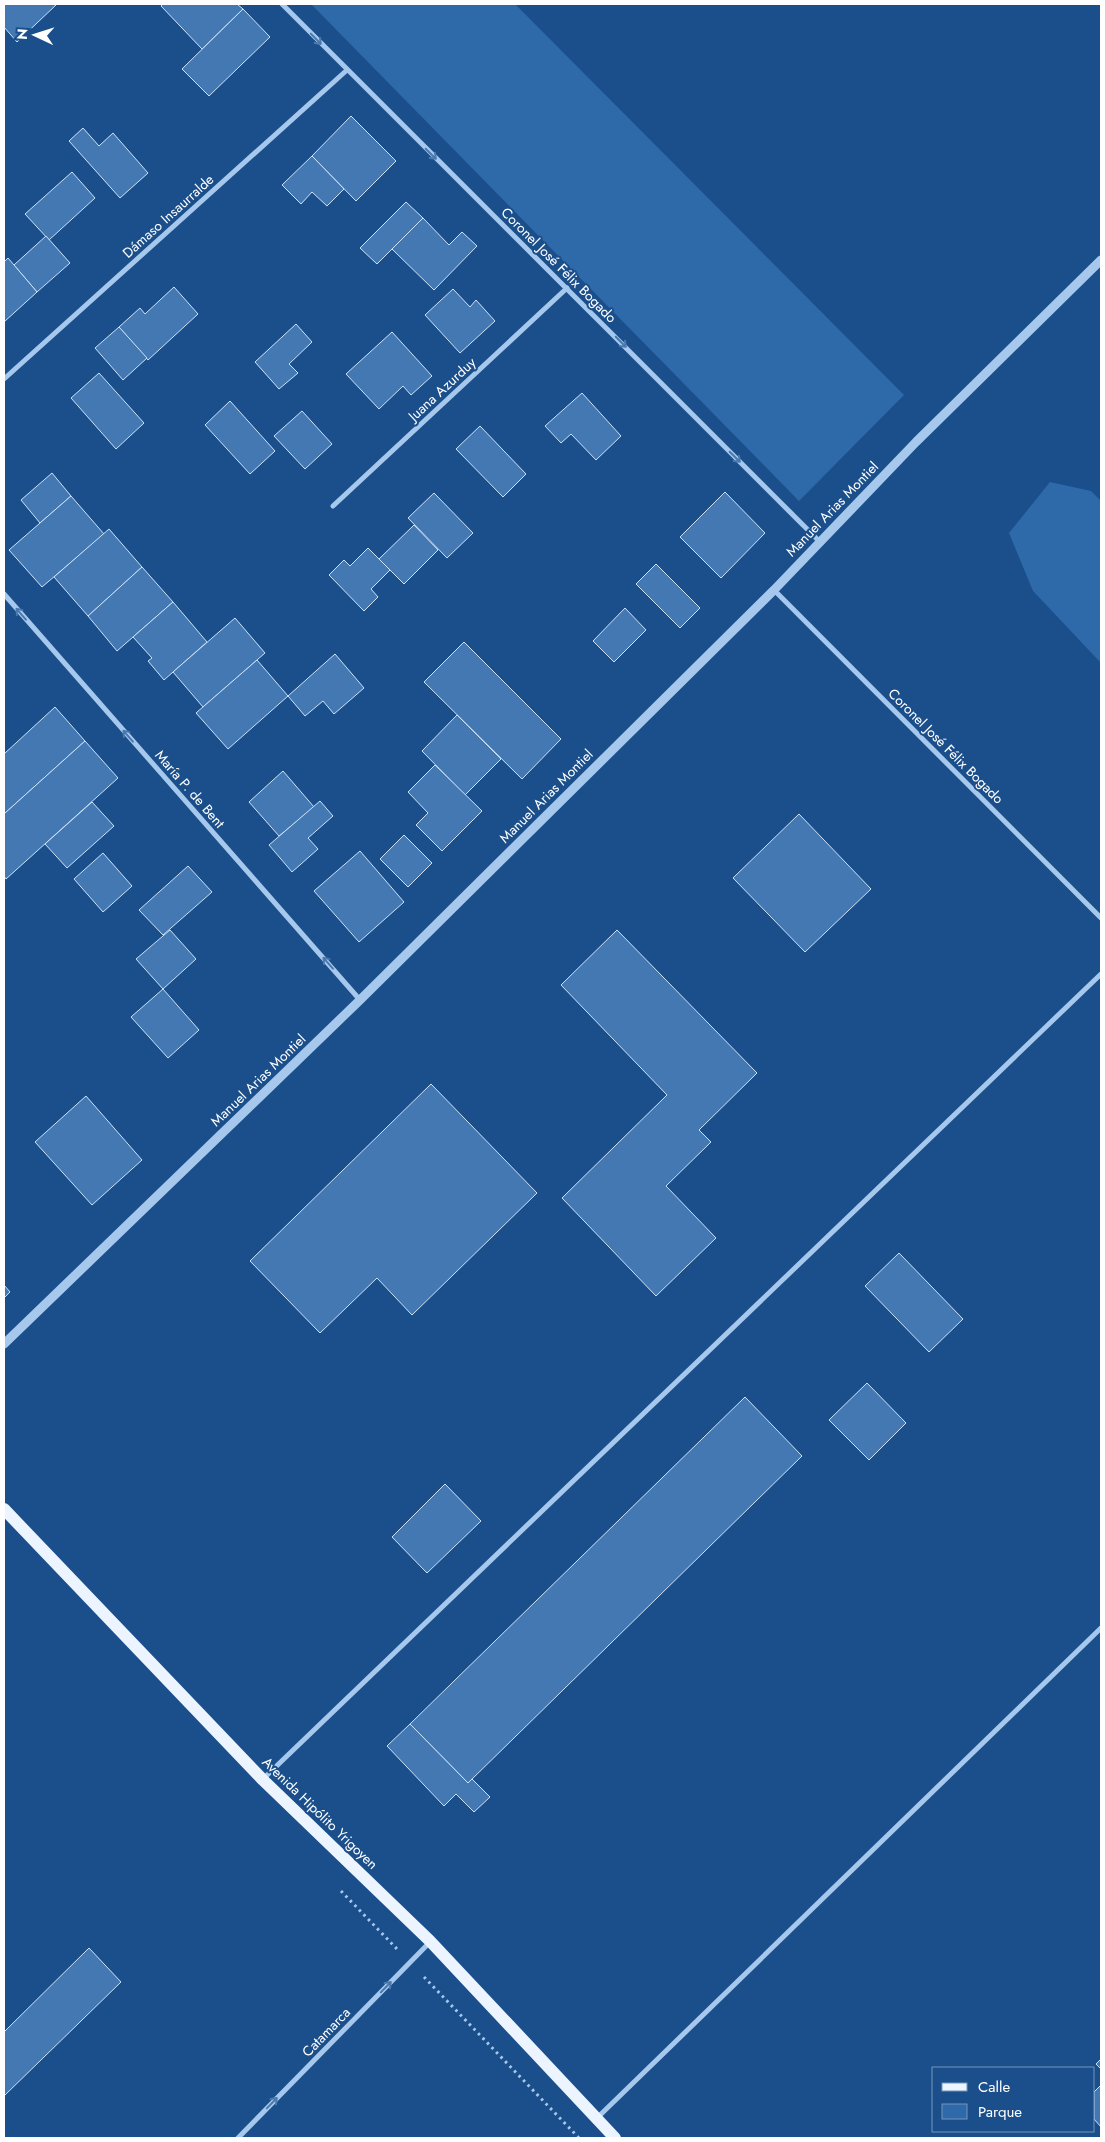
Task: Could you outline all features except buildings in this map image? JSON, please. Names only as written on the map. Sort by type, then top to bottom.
[{"type":"main road","name":"Avenida Hipólito Yrigoyen","points":[[4,1508],[263,1780],[430,1941],[615,2138]]},
{"type":"street","name":"Coronel José Félix Bogado","points":[[282,4],[820,542]]},
{"type":"street","name":"Dámaso Insaurralde","points":[[4,379],[347,70]]},
{"type":"street","name":"Manuel Arias Montiel","points":[[4,1344],[360,1000],[774,590],[916,442],[1101,260]]},
{"type":"street","name":"Juana Azurduy","points":[[333,506],[567,288]]},
{"type":"street","name":"Coronel José Félix Bogado","points":[[774,590],[1101,918]]},
{"type":"street","name":"María P. de Bent","points":[[4,594],[360,1000]]},
{"type":"street","points":[[263,1780],[1101,974]]},
{"type":"street","points":[[596,2119],[1101,1628]]},
{"type":"street","name":"Catamarca","points":[[238,2138],[430,1941]]},
{"type":"green space","points":[[311,4],[515,4],[904,395],[799,501]]},
{"type":"green space","points":[[1050,482],[1091,491],[1101,501],[1101,663],[1033,591],[1009,533]]}]
